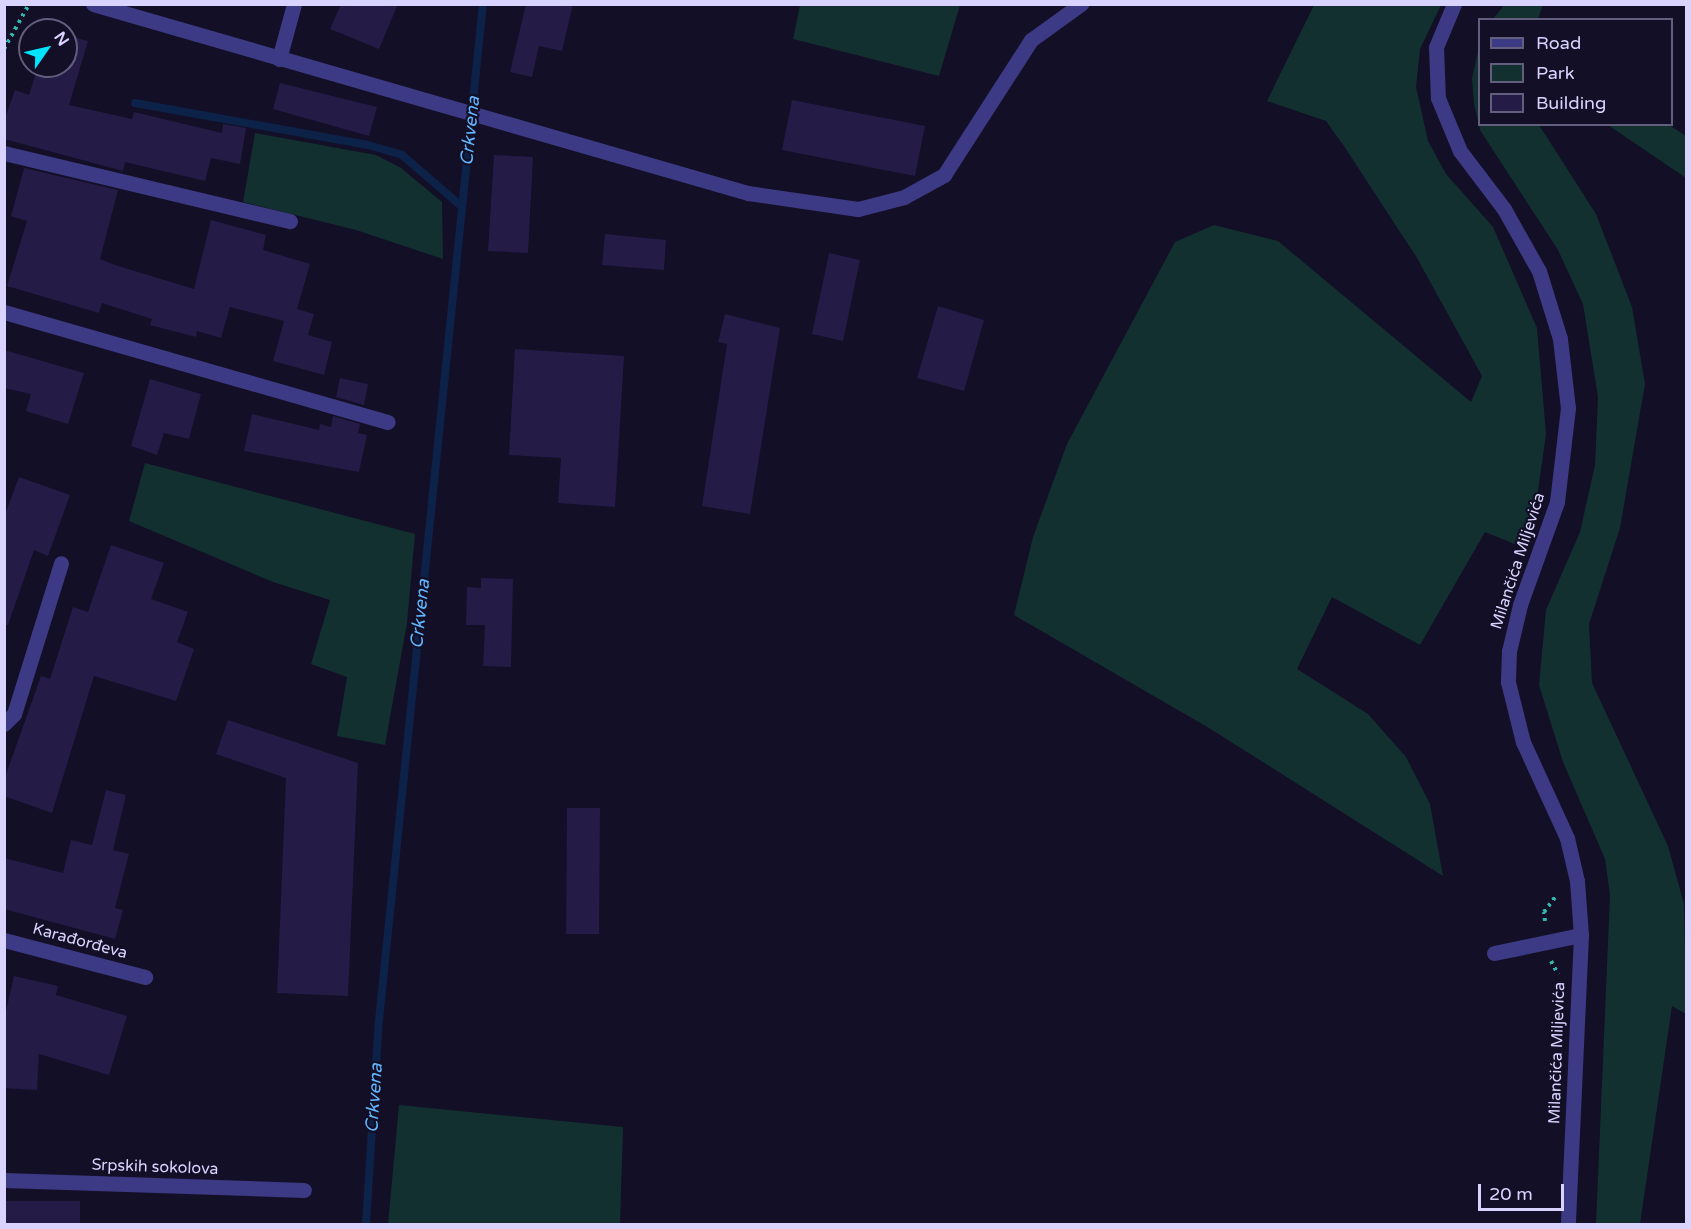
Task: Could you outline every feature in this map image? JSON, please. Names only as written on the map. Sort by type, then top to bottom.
[{"type":"street","points":[[93,4],[513,128],[748,193],[858,209],[904,197],[944,175],[1031,40],[1081,4]]},
{"type":"street","points":[[279,59],[294,4]]},
{"type":"street","name":"Milančića Miljevića","points":[[1454,4],[1436,47],[1434,71],[1443,116],[1460,151],[1523,240],[1539,271],[1560,339],[1568,408],[1563,471],[1548,531],[1516,620],[1508,682],[1523,742],[1568,838],[1577,881],[1581,935],[1568,1224]]},
{"type":"street","points":[[4,153],[290,221]]},
{"type":"street","points":[[4,312],[388,422]]},
{"type":"street","points":[[4,724],[14,714],[61,563]]},
{"type":"street","points":[[1494,953],[1581,935]]},
{"type":"street","name":"Karađorđeva","points":[[4,940],[146,977]]},
{"type":"street","name":"Srpskih sokolova","points":[[4,1180],[304,1190]]},
{"type":"path","points":[[4,49],[29,4]]},
{"type":"green space","points":[[800,4],[960,5],[939,76],[793,39]]},
{"type":"green space","points":[[1505,4],[1543,4],[1538,18],[1494,18]]},
{"type":"green space","points":[[1314,5],[1441,5],[1420,49],[1416,87],[1428,141],[1446,174],[1493,227],[1537,328],[1546,434],[1536,505],[1517,545],[1485,532],[1420,645],[1332,597],[1297,669],[1368,714],[1406,757],[1430,804],[1443,876],[1209,728],[1014,615],[1033,537],[1067,444],[1175,242],[1214,225],[1278,241],[1471,402],[1482,376],[1417,258],[1344,146],[1326,121],[1267,101]]},
{"type":"green space","points":[[1478,51],[1478,121],[1474,104],[1472,78]]},
{"type":"green space","points":[[1479,126],[1540,126],[1596,214],[1632,307],[1645,384],[1620,528],[1589,624],[1592,683],[1668,846],[1684,904],[1686,1014],[1672,1006],[1640,1224],[1596,1224],[1610,895],[1605,859],[1563,762],[1539,685],[1546,610],[1580,532],[1595,465],[1598,397],[1583,304],[1558,250]]},
{"type":"green space","points":[[1609,126],[1671,126],[1686,136],[1686,178]]},
{"type":"green space","points":[[255,133],[376,155],[401,168],[442,202],[443,259],[356,230],[243,202]]},
{"type":"green space","points":[[145,463],[415,534],[407,623],[385,745],[337,736],[347,677],[311,664],[330,600],[273,582],[129,521]]},
{"type":"green space","points":[[399,1105],[623,1127],[620,1224],[388,1224]]},
{"type":"building","points":[[341,4],[398,4],[379,49],[330,29]]},
{"type":"building","points":[[526,4],[573,4],[562,51],[539,46],[532,77],[510,72]]},
{"type":"building","points":[[78,38],[88,41],[78,75]]},
{"type":"building","points":[[34,78],[77,78],[69,105],[132,119],[134,112],[222,133],[223,124],[246,128],[240,164],[211,158],[205,181],[125,162],[123,171],[4,139],[4,121],[15,90],[29,95]]},
{"type":"building","points":[[280,83],[377,107],[369,136],[273,109]]},
{"type":"building","points":[[792,100],[925,126],[915,176],[782,150]]},
{"type":"building","points":[[494,155],[533,157],[528,253],[488,251]]},
{"type":"building","points":[[24,168],[118,190],[100,259],[115,265],[194,289],[211,220],[266,235],[263,250],[310,264],[297,309],[314,314],[308,335],[332,342],[324,375],[273,361],[284,321],[230,307],[221,338],[197,331],[196,337],[150,325],[152,319],[102,303],[99,313],[7,286],[27,221],[11,216]]},
{"type":"building","points":[[605,234],[666,240],[664,270],[602,265]]},
{"type":"building","points":[[829,253],[860,260],[843,341],[812,334]]},
{"type":"building","points":[[938,306],[984,320],[964,391],[917,378]]},
{"type":"building","points":[[725,314],[780,328],[750,514],[702,506],[727,344],[718,342]]},
{"type":"building","points":[[515,349],[624,356],[615,507],[558,503],[561,458],[509,455]]},
{"type":"building","points":[[4,350],[84,373],[68,424],[26,411],[31,394],[4,388]]},
{"type":"building","points":[[340,378],[368,384],[364,405],[336,397]]},
{"type":"building","points":[[150,379],[201,394],[189,439],[164,433],[157,455],[131,446]]},
{"type":"building","points":[[252,414],[319,430],[320,424],[331,427],[333,416],[360,424],[358,433],[367,435],[359,472],[244,451]]},
{"type":"building","points":[[19,477],[70,495],[48,556],[34,550],[8,625],[4,625],[4,517]]},
{"type":"building","points":[[111,545],[164,563],[151,599],[188,612],[177,642],[194,649],[176,701],[94,676],[52,813],[4,796],[4,780],[41,676],[50,679],[73,607],[88,612]]},
{"type":"building","points":[[481,578],[513,579],[511,667],[483,666],[485,625],[466,625],[467,587],[481,588]]},
{"type":"building","points":[[228,720],[358,763],[348,996],[277,993],[286,778],[216,754]]},
{"type":"building","points":[[106,790],[126,795],[113,850],[129,854],[115,908],[123,910],[115,939],[4,909],[4,858],[63,873],[71,840],[92,845]]},
{"type":"building","points":[[567,808],[600,808],[599,934],[566,934]]},
{"type":"building","points":[[14,976],[58,986],[56,995],[127,1016],[109,1075],[39,1054],[37,1090],[4,1088],[4,1020]]},
{"type":"building","points":[[4,1201],[80,1201],[80,1224],[4,1224]]},
{"type":"waterway","name":"Crkvena","points":[[366,1224],[379,1020],[483,4]]},
{"type":"waterway","points":[[135,103],[368,145],[402,155],[460,205]]}]
